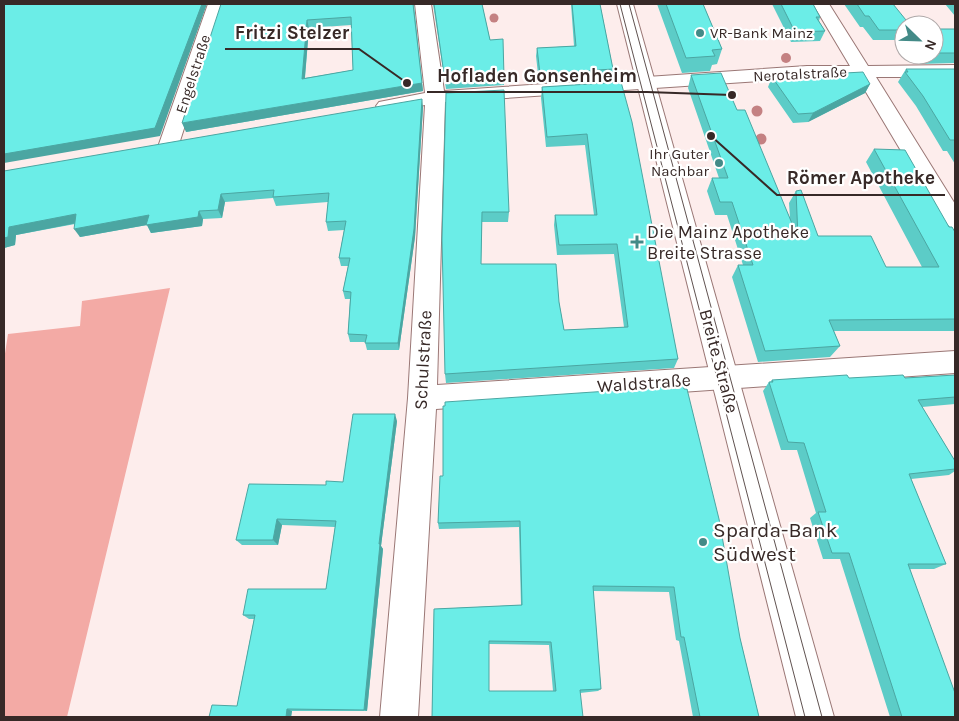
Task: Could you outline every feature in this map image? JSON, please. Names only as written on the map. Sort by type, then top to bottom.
[{"type":"street","name":"Engelstraße","points":[[169,144],[216,4]]},
{"type":"street","name":"Schulstraße","points":[[399,717],[422,398],[435,97],[423,4]]},
{"type":"street","name":"Breite Straße","points":[[625,4],[814,717]]},
{"type":"street","points":[[821,4],[955,222]]},
{"type":"street","name":"Nerotalstraße","points":[[371,108],[435,97],[807,72],[862,71],[953,74]]},
{"type":"street","name":"Waldstraße","points":[[422,398],[955,362]]},
{"type":"shaded area","points":[[170,288],[67,717],[4,717],[4,360],[8,334],[80,326],[82,301]]},
{"type":"building","points":[[4,4],[202,4],[155,128],[4,154]]},
{"type":"building","points":[[221,4],[413,4],[422,83],[182,123]],"holes":[[[351,17],[353,70],[302,79],[307,20]]]},
{"type":"building","points":[[434,4],[482,4],[490,40],[503,39],[504,77],[445,81]]},
{"type":"building","points":[[572,4],[600,4],[613,69],[540,74],[537,48],[576,46]]},
{"type":"building","points":[[666,4],[703,4],[722,49],[712,50],[715,56],[686,58]]},
{"type":"building","points":[[781,4],[813,4],[820,17],[816,17],[825,31],[795,32]]},
{"type":"building","points":[[857,4],[893,4],[902,15],[894,15],[894,30],[879,30],[869,16],[865,16]]},
{"type":"building","points":[[944,29],[955,29],[955,53],[944,53]]},
{"type":"building","points":[[906,69],[955,69],[955,141],[950,140],[923,96],[905,72],[908,72]]},
{"type":"building","points":[[863,72],[870,84],[813,113],[798,114],[772,77]]},
{"type":"building","points":[[721,73],[737,110],[745,110],[798,238],[796,191],[801,190],[818,236],[871,236],[886,267],[939,267],[874,149],[905,150],[949,227],[952,227],[955,232],[955,319],[829,320],[840,346],[765,351],[738,265],[753,265],[732,202],[720,202],[712,178],[728,178],[691,75]]},
{"type":"building","points":[[621,82],[632,122],[678,359],[445,374],[442,239],[446,93],[504,90],[509,212],[482,212],[481,264],[556,264],[559,302],[564,330],[628,327],[617,244],[559,245],[555,215],[597,215],[587,134],[547,137],[542,87]]},
{"type":"building","points":[[422,99],[414,229],[398,343],[365,343],[367,335],[348,334],[351,292],[343,291],[350,258],[339,258],[346,221],[326,222],[329,193],[273,197],[274,190],[221,194],[218,210],[199,211],[198,217],[146,225],[149,215],[74,229],[76,214],[9,227],[8,237],[4,238],[4,171]]},
{"type":"building","points":[[847,375],[849,378],[903,375],[905,378],[955,375],[955,397],[918,400],[955,461],[955,469],[909,474],[946,564],[908,564],[955,693],[955,717],[902,717],[849,553],[832,553],[818,512],[826,512],[804,443],[788,442],[769,382],[773,382],[772,380]]},
{"type":"building","points":[[683,386],[684,389],[687,389],[719,519],[740,638],[759,717],[700,717],[684,637],[681,637],[674,587],[593,586],[601,689],[580,690],[583,717],[432,717],[434,609],[522,605],[520,521],[438,523],[440,476],[443,476],[443,406],[445,406],[445,402]],"holes":[[[489,641],[551,642],[556,691],[489,691]]]},
{"type":"building","points":[[353,414],[395,414],[379,544],[364,710],[287,709],[286,717],[209,717],[212,705],[237,706],[255,615],[243,615],[248,589],[326,589],[336,521],[277,519],[273,540],[236,540],[249,484],[326,485],[326,481],[343,482]]},
{"type":"tram line","points":[[620,4],[805,717]]},
{"type":"tram line","points":[[629,4],[822,717]]},
{"type":"place","name":"VR-Bank Mainz","points":[[700,33]]},
{"type":"place","name":"Fritzi Stelzer","points":[[407,83]]},
{"type":"place","name":"Hofladen Gonsenheim","points":[[732,95]]},
{"type":"place","name":"Römer Apotheke","points":[[711,136]]},
{"type":"place","name":"Ihr Guter Nachbar","points":[[719,163]]},
{"type":"place","name":"Die Mainz Apotheke Breite Strasse","points":[[637,242]]},
{"type":"place","name":"Sparda-Bank Südwest","points":[[703,542]]}]
